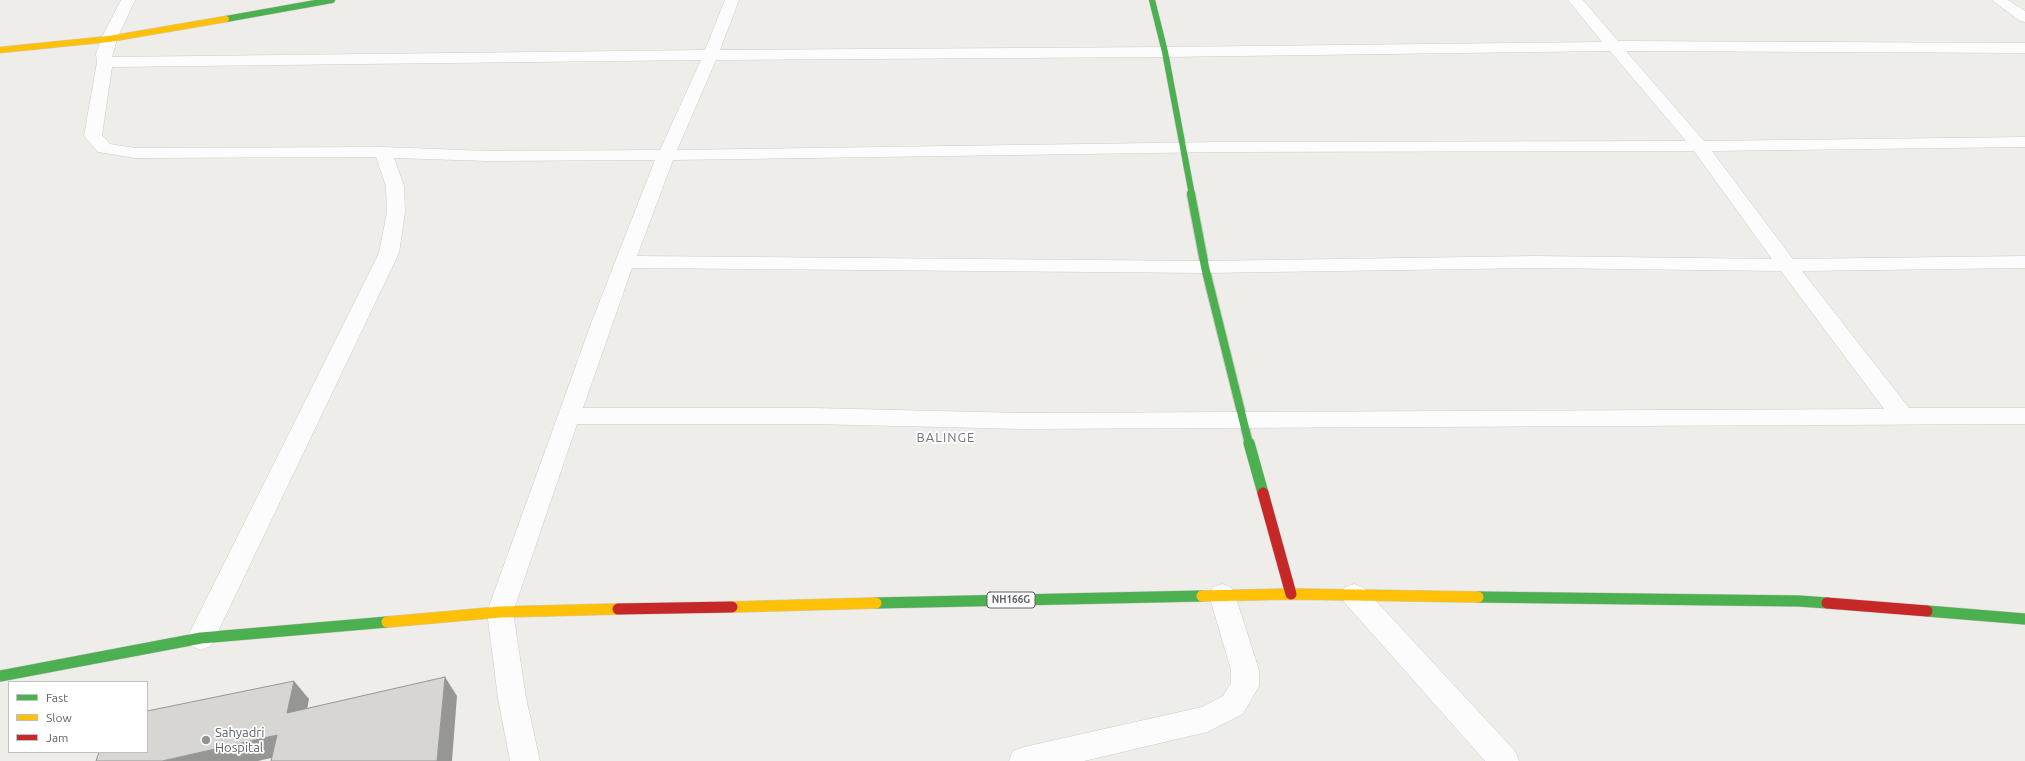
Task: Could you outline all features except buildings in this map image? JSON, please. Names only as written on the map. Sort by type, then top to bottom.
[{"type":"main road","points":[[0,50],[109,39],[332,0]]},
{"type":"main road","points":[[1152,0],[1165,52],[1205,267],[1242,420],[1291,594]]},
{"type":"main road","name":"NH166G","points":[[0,676],[201,638],[500,612],[1222,595],[1354,594],[1799,601],[2025,619]]},
{"type":"street","points":[[128,0],[109,39],[104,54],[105,62],[93,136],[104,148],[135,153],[383,152],[488,156],[666,155],[1184,148],[1699,146],[2025,142]]},
{"type":"street","points":[[525,761],[512,698],[500,612],[568,416],[666,155],[711,54],[732,0]]},
{"type":"street","points":[[1576,0],[1699,146],[1845,343],[1904,418]]},
{"type":"street","points":[[1999,0],[2025,18]]},
{"type":"street","points":[[105,62],[711,54],[1165,52],[1615,46],[2025,48]]},
{"type":"street","points":[[201,638],[389,253],[396,212],[395,186],[383,152]]},
{"type":"street","points":[[626,262],[1205,267],[1535,262],[1788,265],[2025,262]]},
{"type":"street","points":[[568,416],[813,416],[1022,421],[1904,418],[2025,416]]},
{"type":"street","points":[[1354,594],[1504,761]]},
{"type":"street","points":[[1024,761],[1206,720],[1233,706],[1246,686],[1245,670],[1222,595]]},
{"type":"traffic: fast","points":[[226,19],[332,0]]},
{"type":"traffic: fast","points":[[1152,0],[1165,52],[1205,267],[1242,420],[1263,493]]},
{"type":"traffic: fast","points":[[876,603],[1202,596]]},
{"type":"traffic: fast","points":[[1478,597],[1799,601],[1827,603]]},
{"type":"traffic: fast","points":[[1927,611],[2025,619]]},
{"type":"traffic: fast","points":[[0,676],[201,638],[387,622]]},
{"type":"traffic: slow","points":[[0,50],[109,39],[226,19]]},
{"type":"traffic: slow","points":[[1202,596],[1291,594],[1478,597]]},
{"type":"traffic: slow","points":[[732,607],[876,603]]},
{"type":"traffic: slow","points":[[387,622],[500,612],[618,609]]},
{"type":"traffic: jam","points":[[1263,493],[1291,594]]},
{"type":"traffic: jam","points":[[1827,603],[1927,611]]},
{"type":"traffic: jam","points":[[618,609],[732,607]]},
{"type":"place","name":"Sahyadri Hospital","points":[[206,740]]},
{"type":"district","name":"BALINGE","points":[[946,438]]}]
